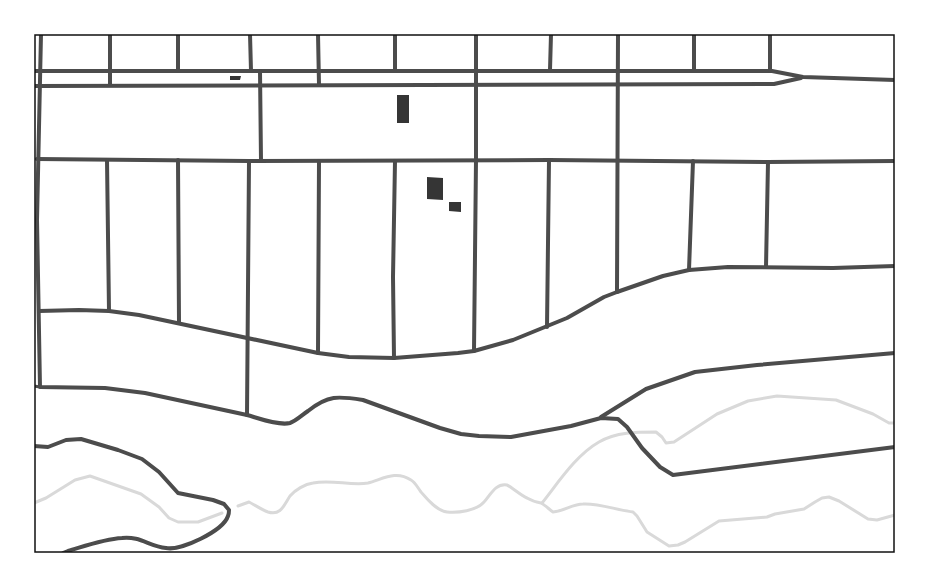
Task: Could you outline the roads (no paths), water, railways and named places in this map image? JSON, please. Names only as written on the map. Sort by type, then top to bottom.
[{"type":"street","points":[[41,34],[35,220],[39,311],[40,387],[105,388],[145,393],[273,422],[290,423],[328,398],[348,397],[363,400],[461,434],[511,437],[571,426],[601,418],[646,389],[695,372],[895,353]]},
{"type":"street","points":[[110,34],[110,85]]},
{"type":"street","points":[[178,34],[178,70]]},
{"type":"street","points":[[250,34],[251,71]]},
{"type":"street","points":[[318,34],[319,85]]},
{"type":"street","points":[[395,34],[395,71]]},
{"type":"street","points":[[474,351],[476,34]]},
{"type":"street","points":[[550,70],[551,34]]},
{"type":"street","points":[[617,292],[618,34]]},
{"type":"street","points":[[694,34],[694,70]]},
{"type":"street","points":[[770,34],[770,71]]},
{"type":"street","points":[[34,71],[694,70],[770,71],[803,77],[895,80]]},
{"type":"street","points":[[260,71],[261,161]]},
{"type":"street","points":[[34,86],[774,84],[803,77]]},
{"type":"street","points":[[37,159],[319,162],[476,160],[768,162],[895,161]]},
{"type":"street","points":[[107,160],[109,311]]},
{"type":"street","points":[[178,160],[179,323]]},
{"type":"street","points":[[547,327],[549,160]]},
{"type":"street","points":[[247,415],[249,161]]},
{"type":"street","points":[[394,358],[393,277],[395,161]]},
{"type":"street","points":[[689,270],[693,161]]},
{"type":"street","points":[[318,353],[319,162]]},
{"type":"street","points":[[766,267],[768,162]]},
{"type":"street","points":[[39,311],[109,311],[179,323],[318,353],[368,358],[394,358],[474,351],[513,340],[547,327],[617,292],[664,276],[689,270],[766,267],[833,268],[895,266]]},
{"type":"street","points":[[601,418],[618,419],[622,422],[632,433],[642,448],[660,467],[673,475],[895,447]]},
{"type":"street","points":[[34,446],[48,447],[66,440],[74,439],[88,441],[118,450],[142,459],[158,472],[178,493],[213,500],[224,504],[229,510],[225,522],[195,542],[182,547],[167,549],[133,538],[121,538],[63,553]]},
{"type":"lane","points":[[34,386],[40,387]]},
{"type":"waterway","points":[[542,503],[575,462],[599,442],[619,434],[641,432],[656,432],[666,443],[674,442],[717,414],[748,401],[777,396],[836,400],[873,414],[889,423],[895,423]]},
{"type":"waterway","points":[[34,503],[46,498],[75,480],[90,476],[141,494],[159,507],[169,518],[178,522],[198,522],[222,513]]},
{"type":"waterway","points":[[238,506],[249,502],[272,513],[282,509],[290,496],[304,486],[310,484],[320,482],[361,484],[390,476],[400,476],[412,481],[436,507],[443,511],[456,512],[476,508],[484,502],[493,490],[499,486],[507,485],[529,499],[543,504],[553,512],[579,504],[589,504],[633,512],[647,532],[669,546],[678,545],[685,542],[719,521],[767,517],[775,514],[804,509],[822,498],[829,497],[839,501],[868,519],[877,520],[895,515]]}]
